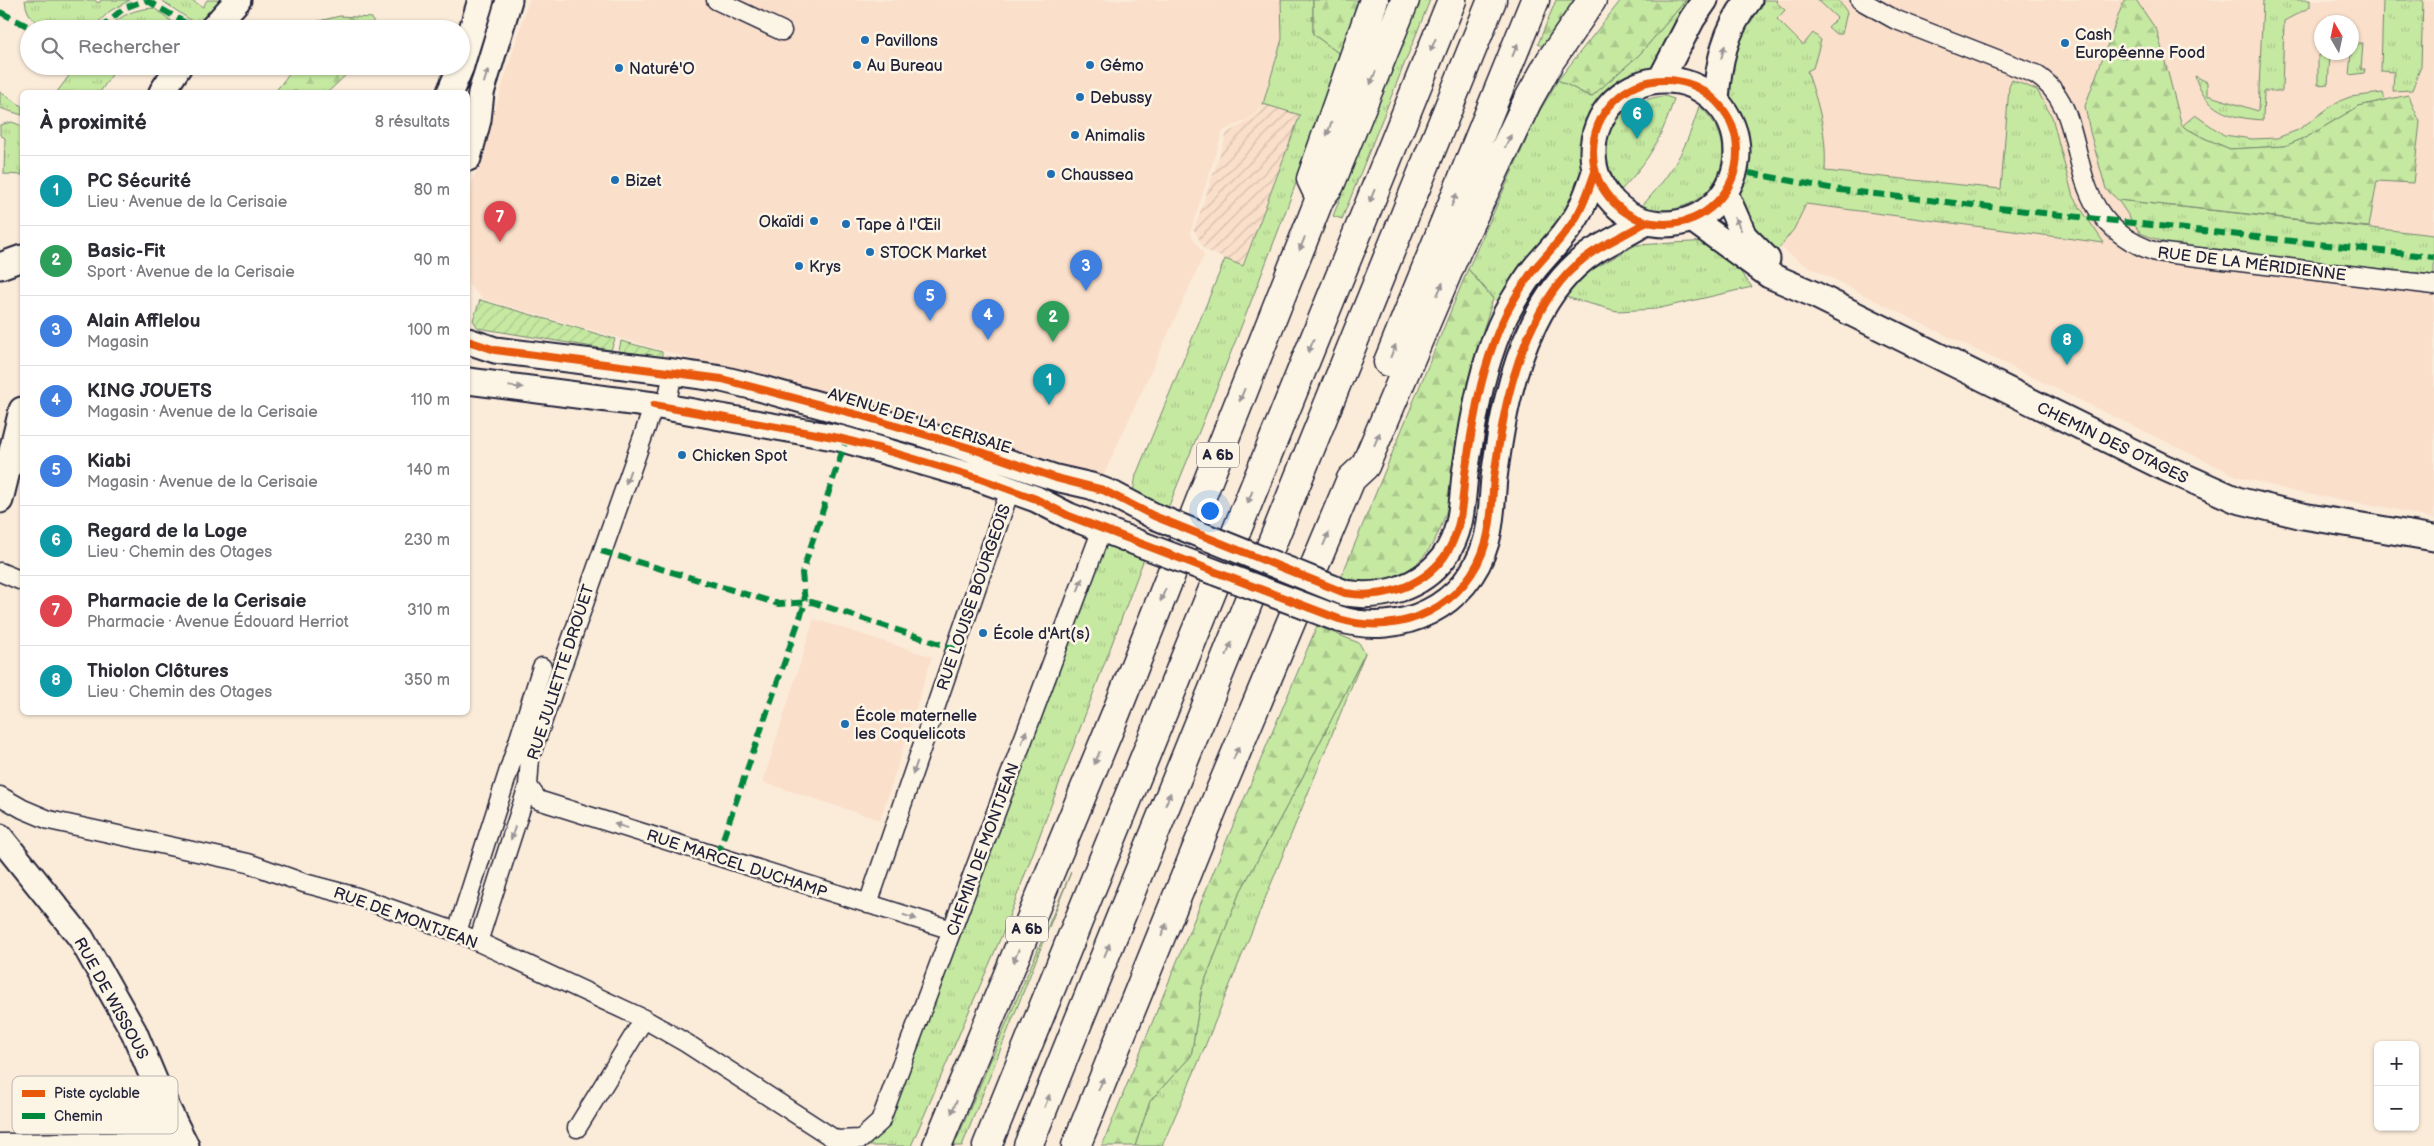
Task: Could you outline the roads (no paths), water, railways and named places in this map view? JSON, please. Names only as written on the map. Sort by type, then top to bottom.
[{"type":"highway","points":[[1320,198],[1311,179],[1374,0]]},
{"type":"highway","name":"A 6b","points":[[938,1146],[1116,713],[1320,198],[1330,185],[1405,0]]},
{"type":"highway","points":[[986,1146],[1452,0]]},
{"type":"highway","points":[[1028,1146],[1492,0]]},
{"type":"highway","points":[[1351,479],[1349,459],[1535,0]]},
{"type":"highway","points":[[1076,1146],[1224,780],[1351,479],[1365,466],[1458,250],[1527,102],[1550,61],[1592,0]]},
{"type":"street","points":[[220,20],[238,0]]},
{"type":"street","points":[[470,36],[481,0]]},
{"type":"street","points":[[470,150],[478,120],[481,93],[509,0]]},
{"type":"street","points":[[716,0],[782,31]]},
{"type":"street","points":[[1661,79],[1688,26],[1704,0]]},
{"type":"street","points":[[1716,100],[1723,50],[1734,24],[1749,0]]},
{"type":"street","name":"RUE DE LA MÉRIDIENNE","points":[[1860,0],[1894,19],[2044,79],[2065,110],[2080,167],[2094,205],[2116,230],[2138,246],[2156,252],[2434,285]]},
{"type":"street","points":[[163,90],[173,75]]},
{"type":"street","points":[[451,90],[457,75]]},
{"type":"street","points":[[1661,79],[1689,83],[1704,90],[1716,100],[1728,116],[1735,133],[1738,152],[1735,171],[1725,193],[1709,209],[1692,219],[1676,223],[1646,222],[1622,210],[1611,200],[1595,172],[1592,154],[1594,135],[1606,110],[1626,90],[1643,83],[1661,79]]},
{"type":"street","name":"AVENUE DE LA CERISAIE","points":[[470,342],[495,350],[673,372],[760,388],[917,432],[1056,478],[1103,490],[1154,516],[1345,593],[1369,596],[1383,594],[1416,582],[1438,565],[1452,544],[1460,520],[1475,413],[1488,363],[1511,305],[1534,270],[1579,213],[1595,172]]},
{"type":"street","name":"CHEMIN DES OTAGES","points":[[1725,193],[1744,236],[1768,260],[1810,293]]},
{"type":"street","name":"CHEMIN DES OTAGES","points":[[1692,219],[1769,275],[1810,293],[2161,466],[2237,500],[2302,516],[2434,538]]},
{"type":"street","points":[[470,381],[660,406],[839,438],[924,462],[1010,490],[1045,503],[1069,516],[1102,529],[1339,619],[1361,624],[1391,625],[1425,614],[1443,604],[1461,587],[1476,566],[1487,541],[1498,449],[1511,387],[1533,326],[1550,296],[1577,265],[1594,252],[1646,222]]},
{"type":"street","name":"RUE JULIETTE DROUET","points":[[478,942],[528,786],[530,758],[644,431],[660,406],[673,372]]},
{"type":"street","points":[[0,500],[20,418]]},
{"type":"street","name":"RUE LOUISE BOURGEOIS","points":[[868,904],[1010,490]]},
{"type":"street","name":"CHEMIN DE MONTJEAN","points":[[836,1140],[861,1139],[880,1122],[1102,529]]},
{"type":"street","points":[[0,572],[20,580]]},
{"type":"street","points":[[457,932],[542,667]]},
{"type":"street","name":"RUE MARCEL DUCHAMP","points":[[528,786],[538,800],[952,930]]},
{"type":"street","name":"RUE DE MONTJEAN","points":[[0,796],[23,809],[49,820],[248,863],[304,883],[357,897],[457,932],[644,1019],[686,1042],[836,1140]]},
{"type":"street","name":"RUE DE WISSOUS","points":[[0,838],[85,945],[134,1032],[154,1076]]},
{"type":"street","points":[[577,1128],[644,1019]]},
{"type":"street","name":"RUE DE WISSOUS","points":[[178,1129],[184,1142]]},
{"type":"street","points":[[0,1143],[184,1142]]},
{"type":"place","name":"Pavillons","points":[[865,40]]},
{"type":"place","name":"Cash Européenne Food","points":[[2065,43]]},
{"type":"place","name":"Au Bureau","points":[[857,65]]},
{"type":"place","name":"Gémo","points":[[1090,65]]},
{"type":"place","name":"Naturé'O","points":[[619,68]]},
{"type":"place","name":"Debussy","points":[[1080,97]]},
{"type":"place","name":"Animalis","points":[[1075,135]]},
{"type":"place","name":"Regard de la Loge","points":[[1637,139]]},
{"type":"place","name":"Chaussea","points":[[1051,174]]},
{"type":"place","name":"Bizet","points":[[615,180]]},
{"type":"place","name":"Okaïdi","points":[[814,221]]},
{"type":"place","name":"Tape à l'Œil","points":[[846,224]]},
{"type":"place","name":"Pharmacie de la Cerisaie","points":[[500,242]]},
{"type":"place","name":"STOCK Market","points":[[870,252]]},
{"type":"place","name":"Krys","points":[[799,266]]},
{"type":"place","name":"Alain Afflelou","points":[[1086,291]]},
{"type":"place","name":"Kiabi","points":[[930,321]]},
{"type":"place","name":"KING JOUETS","points":[[988,340]]},
{"type":"place","name":"Basic-Fit","points":[[1053,342]]},
{"type":"place","name":"Thiolon Clôtures","points":[[2067,365]]},
{"type":"place","name":"PC Sécurité","points":[[1049,405]]},
{"type":"place","name":"Chicken Spot","points":[[682,455]]},
{"type":"place","name":"École d'Art(s)","points":[[983,633]]},
{"type":"place","name":"École maternelle les Coquelicots","points":[[845,724]]}]
